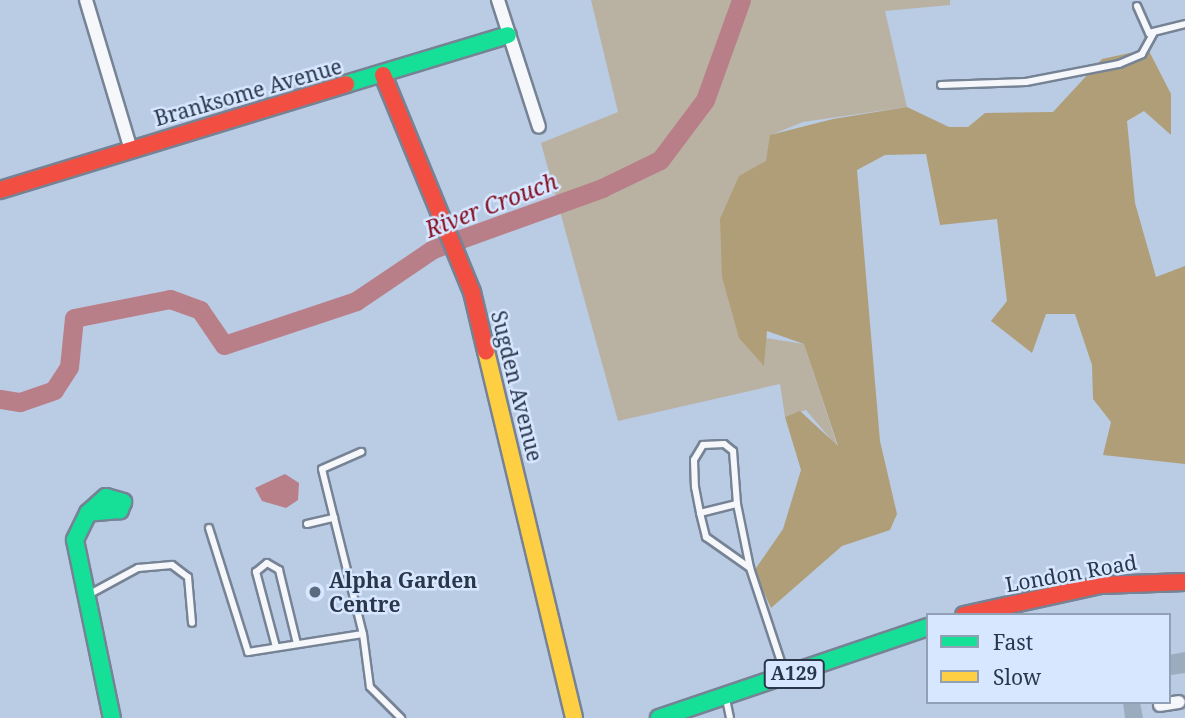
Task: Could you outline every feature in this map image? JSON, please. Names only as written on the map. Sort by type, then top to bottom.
[{"type":"street","points":[[86,0],[130,147]]},
{"type":"street","points":[[498,0],[539,127]]},
{"type":"street","name":"Branksome Avenue","points":[[0,190],[130,147],[383,75],[508,35]]},
{"type":"street","name":"Sugden Avenue","points":[[383,75],[472,292],[574,718]]},
{"type":"street","points":[[84,519],[75,540],[112,718]]},
{"type":"street","name":"London Road","points":[[973,613],[1101,585],[1185,582]]},
{"type":"street","name":"A129","points":[[659,718],[726,699],[926,628]]},
{"type":"street","points":[[1161,709],[1179,702]]},
{"type":"lane","points":[[1138,6],[1153,34]]},
{"type":"lane","points":[[941,85],[1015,83],[1119,64],[1142,54],[1153,34],[1185,24]]},
{"type":"lane","points":[[750,568],[708,543],[700,513],[694,460],[712,442],[733,452],[737,503],[750,568],[785,677]]},
{"type":"lane","points":[[361,452],[322,469],[363,634],[370,687],[401,718]]},
{"type":"lane","points":[[700,513],[737,503]]},
{"type":"lane","points":[[307,524],[334,518]]},
{"type":"lane","points":[[209,528],[248,652],[363,634]]},
{"type":"lane","points":[[276,647],[257,579],[257,568],[267,563],[279,570],[297,644]]},
{"type":"lane","points":[[86,596],[138,568],[172,565],[188,577],[192,623]]},
{"type":"lane","points":[[726,699],[730,718]]},
{"type":"shaded area","points":[[591,0],[950,0],[950,5],[885,11],[907,107],[803,122],[771,135],[764,366],[766,338],[804,344],[838,448],[806,410],[785,417],[780,384],[618,421],[541,143],[618,112]]},
{"type":"shaded area","points":[[1148,49],[1171,94],[1171,135],[1144,111],[1127,121],[1135,203],[1156,277],[1185,266],[1185,464],[1103,455],[1111,422],[1093,399],[1092,365],[1075,314],[1046,314],[1032,353],[991,321],[1007,301],[997,219],[940,225],[926,154],[885,155],[857,170],[880,441],[897,514],[890,530],[842,546],[771,608],[754,571],[783,529],[801,470],[785,417],[800,411],[838,446],[804,344],[767,331],[764,366],[739,338],[722,277],[720,219],[739,176],[766,161],[770,135],[833,119],[907,107],[949,127],[968,127],[985,113],[1053,112],[1102,59]]},
{"type":"shaded area","points":[[285,474],[299,483],[298,500],[286,508],[262,501],[255,488]]},
{"type":"building","points":[[1185,652],[1185,673],[1171,675],[1171,655]]},
{"type":"building","points":[[1123,704],[1140,704],[1143,718],[1125,718]]},
{"type":"waterway","name":"River Crouch","points":[[0,399],[20,402],[54,390],[69,367],[74,318],[170,299],[200,310],[224,345],[356,301],[433,249],[602,188],[660,160],[705,100],[741,0]]},
{"type":"traffic: fast","points":[[346,84],[508,35]]},
{"type":"traffic: fast","points":[[88,513],[106,497],[123,502],[120,510],[88,513],[75,540],[112,718]]},
{"type":"traffic: fast","points":[[659,718],[926,628]]},
{"type":"traffic: slow","points":[[486,351],[574,718]]},
{"type":"traffic: jam","points":[[383,75],[472,292],[486,351]]},
{"type":"traffic: jam","points":[[0,190],[346,84]]},
{"type":"traffic: jam","points":[[973,613],[1101,585],[1185,582]]},
{"type":"place","name":"Alpha Garden Centre","points":[[315,592]]}]
